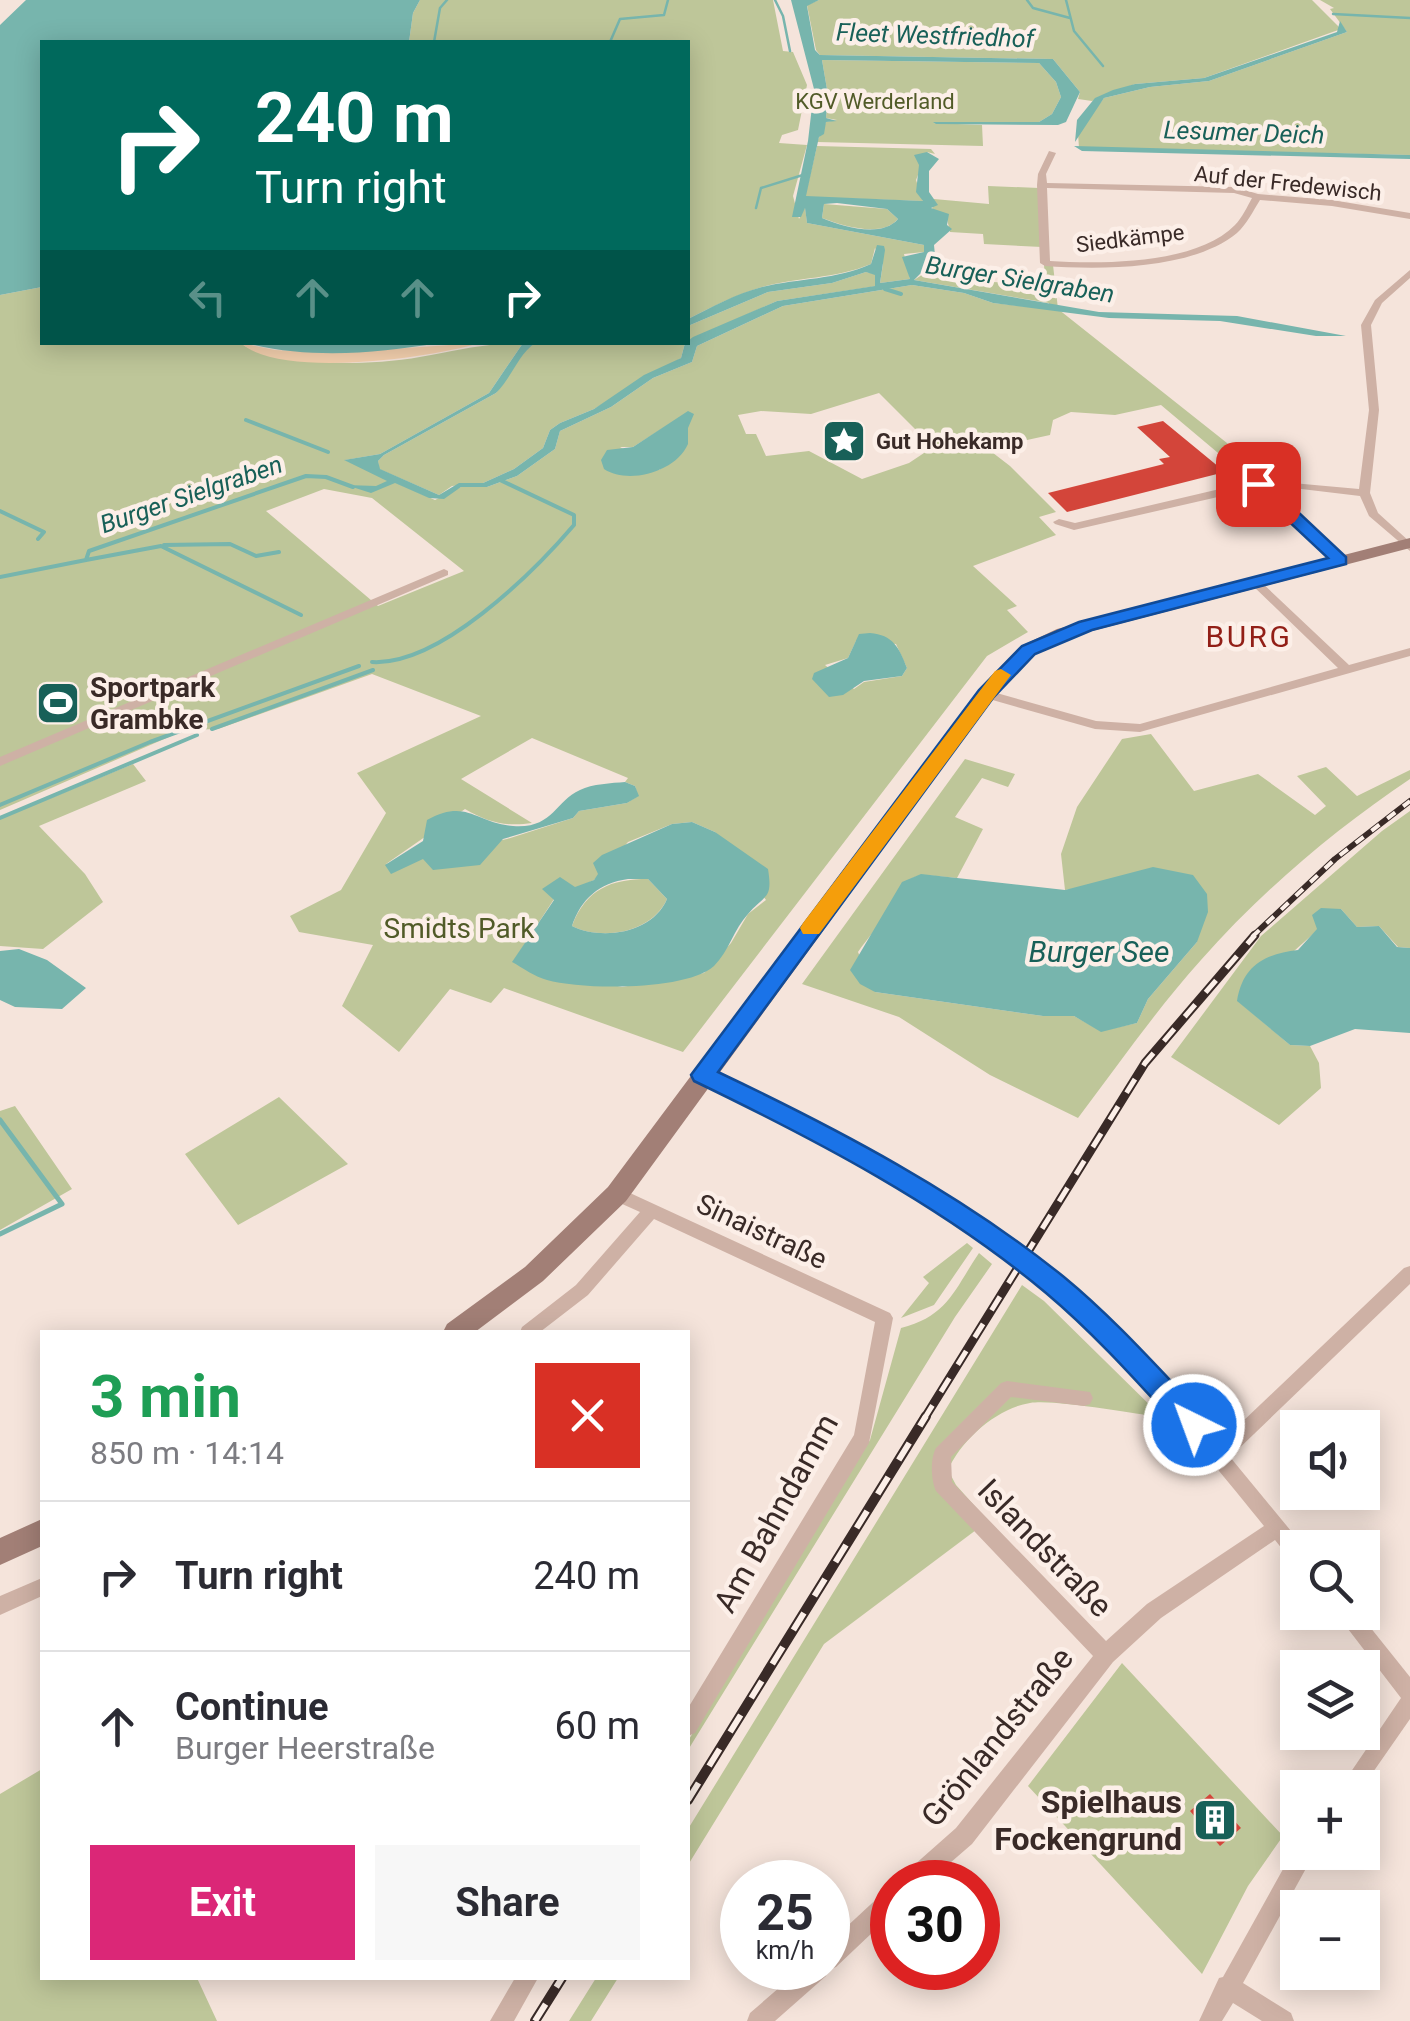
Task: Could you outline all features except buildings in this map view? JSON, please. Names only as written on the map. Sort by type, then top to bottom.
[{"type":"main road","points":[[459,1330],[534,1274],[616,1194],[986,694],[1028,650],[1063,633],[1409,545]]},
{"type":"main road","points":[[0,1552],[40,1533]]},
{"type":"street","points":[[1042,185],[1044,162],[1052,153]]},
{"type":"street","name":"Auf der Fredewisch","points":[[1042,185],[1235,190],[1410,216]]},
{"type":"street","name":"Siedkämpe","points":[[1042,185],[1045,263],[1126,262],[1192,252],[1235,230],[1256,196]]},
{"type":"street","points":[[1409,545],[1373,514],[1364,493],[1374,410],[1366,325],[1378,302],[1410,273]]},
{"type":"street","points":[[1060,522],[1074,526],[1258,484],[1364,493]]},
{"type":"street","points":[[1258,484],[1340,560]]},
{"type":"street","points":[[0,762],[444,573]]},
{"type":"street","points":[[1255,582],[1348,670]]},
{"type":"street","points":[[986,694],[1094,725],[1140,728],[1410,652]]},
{"type":"street","points":[[702,1075],[796,1120],[975,1224],[1055,1285],[1114,1338],[1221,1454],[1280,1532]]},
{"type":"street","name":"Sinaistraße","points":[[616,1194],[884,1318]]},
{"type":"street","points":[[531,1330],[582,1290],[652,1210]]},
{"type":"street","points":[[1221,1454],[1410,1274]]},
{"type":"street","name":"Am Bahndamm","points":[[690,1723],[862,1438],[884,1318]]},
{"type":"street","name":"Islandstraße","points":[[1084,1398],[1007,1389],[942,1454],[944,1485],[1106,1655]]},
{"type":"street","name":"Grönlandstraße","points":[[937,1860],[964,1836],[1106,1655],[1154,1611],[1277,1528]]},
{"type":"street","points":[[0,1606],[40,1588]]},
{"type":"street","points":[[1359,1630],[1410,1693]]},
{"type":"street","points":[[1363,1770],[1410,1702]]},
{"type":"street","points":[[1210,2021],[1294,1870]]},
{"type":"street","points":[[850,1938],[870,1920]]},
{"type":"street","points":[[500,2021],[527,1980]]},
{"type":"street","points":[[1228,1986],[1282,2021]]},
{"type":"street","points":[[758,2021],[793,1990]]},
{"type":"green space","points":[[420,0],[773,0],[783,51],[793,52],[807,85],[798,130],[782,135],[779,143],[807,145],[793,196],[799,219],[805,207],[807,223],[924,245],[924,252],[904,254],[910,279],[880,283],[883,264],[875,248],[871,264],[844,273],[762,287],[690,318],[690,40],[409,40],[413,13]]},
{"type":"green space","points":[[819,0],[1312,0],[1341,29],[1204,78],[1135,84],[1092,101],[1078,99],[1080,92],[1053,59],[820,55],[807,5]]},
{"type":"green space","points":[[1320,0],[1410,0],[1410,155],[1079,148],[1078,133],[1104,98],[1150,87],[1209,81],[1347,32],[1330,9],[1334,8]]},
{"type":"green space","name":"KGV Werderland","points":[[822,60],[1039,63],[1056,82],[1061,97],[1052,114],[1039,122],[933,123],[982,125],[983,146],[817,142],[826,122],[837,120],[826,118],[828,95]]},
{"type":"green space","points":[[817,146],[931,149],[935,154],[927,152],[916,180],[923,201],[805,197]]},
{"type":"green space","points":[[988,186],[1039,188],[1042,247],[984,244],[983,234],[950,232],[947,219],[932,211],[934,199],[989,204]]},
{"type":"green space","points":[[824,204],[887,209],[898,219],[882,228],[851,227],[822,218]]},
{"type":"green space","name":"Smidts Park","points":[[1044,264],[1053,265],[1058,309],[1227,443],[1257,478],[1249,479],[1161,405],[1115,415],[1071,412],[1053,420],[1050,435],[1027,440],[993,439],[984,446],[1056,512],[1039,517],[1056,535],[973,566],[1017,606],[1007,610],[1028,632],[987,656],[683,1052],[504,988],[491,1003],[450,989],[399,1052],[342,1006],[373,945],[299,932],[290,916],[341,890],[386,813],[357,773],[481,716],[372,674],[218,729],[185,730],[0,810],[0,295],[40,287],[40,345],[244,345],[296,359],[354,363],[393,361],[487,345],[522,345],[489,393],[380,454],[345,460],[435,500],[461,487],[487,487],[517,476],[555,449],[560,431],[611,407],[653,378],[692,362],[697,346],[783,306],[912,285],[964,293],[993,303],[1049,309],[1049,303],[914,280],[931,269],[965,281],[1045,284]],"holes":[[[879,393],[933,447],[909,463],[862,479],[809,451],[766,456],[756,434],[746,434],[738,415],[761,411],[811,414]],[[682,416],[687,434],[684,448],[659,470],[620,447],[633,447]],[[324,489],[372,498],[464,571],[378,606],[266,511]],[[856,641],[896,644],[907,668],[902,676],[864,682],[854,689],[825,665],[848,658]],[[532,738],[628,778],[625,782],[635,786],[638,796],[627,803],[579,811],[573,818],[507,839],[386,864],[465,809],[497,822],[532,823],[461,779]],[[692,822],[715,832],[766,900],[748,914],[731,943],[704,973],[622,987],[513,962],[554,899],[594,880],[628,842],[672,824]]]},
{"type":"green space","points":[[866,272],[875,274],[877,286],[777,301],[690,340],[690,325],[768,292],[832,283]]},
{"type":"green space","points":[[532,345],[684,345],[681,358],[594,409],[560,423],[550,430],[543,448],[514,469],[483,483],[452,486],[439,495],[379,469],[378,461],[384,455],[496,393],[523,351]]},
{"type":"green space","points":[[1151,734],[1194,791],[1258,774],[1315,815],[1326,806],[1297,776],[1326,767],[1357,796],[1410,770],[1410,779],[1300,863],[1224,935],[1169,998],[1078,1118],[990,1075],[899,1017],[802,984],[965,759],[1015,774],[1008,787],[982,778],[955,817],[983,829],[957,878],[929,875],[907,882],[858,952],[875,992],[1043,1016],[1074,1016],[1101,1031],[1137,1023],[1148,999],[1197,942],[1095,885],[1065,890],[1061,854],[1077,807],[1122,739]]},
{"type":"green space","points":[[133,764],[146,781],[39,826],[85,874],[103,902],[43,949],[0,946],[0,819]]},
{"type":"green space","points":[[1410,811],[1410,948],[1398,947],[1379,926],[1357,927],[1341,909],[1238,1001],[1290,1045],[1310,1046],[1319,1063],[1321,1088],[1279,1125],[1171,1057],[1261,936]]},
{"type":"green space","points":[[648,879],[667,899],[650,920],[611,933],[572,926],[585,903],[601,889],[622,881]]},
{"type":"green space","points":[[279,1097],[348,1164],[238,1225],[185,1154]]},
{"type":"green space","points":[[15,1106],[72,1189],[0,1230],[0,1111]]},
{"type":"green space","points":[[967,1243],[973,1248],[934,1305],[901,1318],[929,1283],[923,1277]]},
{"type":"green space","points":[[979,1253],[992,1264],[955,1317],[690,1747],[690,1738],[870,1440],[901,1328],[940,1309]]},
{"type":"green space","points":[[1022,1285],[1044,1301],[1162,1417],[1042,1402],[1005,1411],[981,1427],[948,1470],[988,1521],[824,1644],[690,1862],[690,1826]]},
{"type":"green space","points":[[1122,1663],[1280,1833],[1280,1840],[1248,1886],[1202,1974],[1028,1786]]},
{"type":"green space","points":[[40,1770],[40,1980],[198,1980],[217,2021],[0,2021],[0,1794]]},
{"type":"green space","points":[[595,1980],[617,1980],[591,2021],[569,2021]]},
{"type":"sand","points":[[244,345],[333,353],[472,345],[357,362],[321,363],[260,354]]},
{"type":"water","points":[[26,0],[420,0],[413,13],[409,40],[40,40],[40,287],[0,295],[0,25]]},
{"type":"water","points":[[791,0],[819,0],[807,6],[815,50],[820,55],[1053,59],[1080,92],[1066,122],[1058,125],[933,122],[1039,122],[1052,114],[1061,97],[1056,82],[1039,63],[822,60],[828,95],[826,118],[837,121],[826,122],[824,134],[819,137],[806,196],[923,201],[916,192],[919,165],[914,155],[927,152],[939,159],[929,171],[929,192],[938,205],[931,208],[949,214],[947,225],[952,229],[934,245],[936,266],[914,280],[1099,312],[1237,316],[1346,336],[1316,336],[1220,321],[1109,318],[993,303],[964,293],[912,285],[783,306],[697,346],[692,362],[653,378],[611,407],[560,431],[555,449],[517,476],[487,487],[461,487],[444,499],[429,498],[395,483],[371,493],[346,485],[376,486],[387,481],[344,460],[380,454],[489,393],[522,345],[533,345],[496,393],[384,455],[378,461],[380,469],[439,495],[459,483],[483,483],[514,469],[543,448],[550,430],[560,423],[594,409],[644,375],[681,358],[684,345],[690,345],[693,337],[777,301],[875,286],[875,275],[866,272],[832,283],[768,292],[690,325],[690,318],[724,301],[762,287],[858,269],[871,264],[877,245],[885,250],[880,283],[910,279],[902,257],[924,252],[924,245],[807,223],[805,208],[801,217],[792,217],[814,89]],"holes":[[[837,203],[887,209],[898,219],[891,225],[872,229],[822,218],[824,204]]]},
{"type":"water","points":[[1340,21],[1347,32],[1209,81],[1150,87],[1104,98],[1075,142],[1077,120],[1095,98],[1135,84],[1204,78],[1337,32]]},
{"type":"water","points":[[1074,146],[1410,155],[1410,159],[1082,151]]},
{"type":"water","points":[[255,345],[424,345],[341,353]]},
{"type":"water","points":[[688,411],[694,414],[688,428],[688,444],[673,462],[638,476],[604,469],[601,460],[607,450],[633,447]]},
{"type":"water","points":[[859,634],[890,639],[898,648],[907,668],[902,676],[864,681],[843,695],[829,697],[812,679],[814,673],[848,658]]},
{"type":"water","points":[[625,782],[635,786],[639,796],[627,803],[579,811],[573,818],[503,839],[480,865],[433,870],[423,859],[391,874],[385,865],[423,841],[427,820],[441,814],[462,811],[500,824],[526,826],[545,819],[580,790]]},
{"type":"water","points":[[692,822],[715,832],[768,869],[766,896],[743,920],[714,966],[681,980],[608,987],[547,980],[512,962],[554,900],[542,889],[560,877],[575,887],[594,880],[598,874],[593,863],[602,855],[672,824]],"holes":[[[648,879],[667,899],[650,920],[612,933],[572,926],[586,900],[600,889],[618,881]]]},
{"type":"water","name":"Burger See","points":[[1153,867],[1193,875],[1207,894],[1208,912],[1197,942],[1148,999],[1137,1023],[1101,1032],[1074,1016],[1043,1016],[875,992],[860,984],[850,970],[902,882],[921,874],[1065,890]]},
{"type":"water","name":"Burger See","points":[[1321,908],[1341,909],[1357,927],[1379,926],[1397,947],[1410,948],[1410,1033],[1355,1029],[1310,1046],[1290,1045],[1237,1001],[1250,970],[1266,958],[1298,950],[1317,929],[1312,915]]},
{"type":"water","points":[[19,949],[47,960],[86,988],[62,1009],[15,1007],[0,1000],[0,951]]},
{"type":"waterway","points":[[434,40],[440,8],[447,0]]},
{"type":"waterway","points":[[611,40],[620,19],[664,15],[668,0]]},
{"type":"waterway","points":[[775,0],[783,16],[790,51]]},
{"type":"waterway","name":"Fleet Westfriedhof","points":[[1027,0],[1033,8],[1070,18]]},
{"type":"waterway","name":"Fleet Westfriedhof","points":[[1066,0],[1074,31],[1103,66]]},
{"type":"waterway","points":[[1333,14],[1410,18]]},
{"type":"waterway","points":[[756,208],[761,188],[806,174]]},
{"type":"waterway","points":[[885,289],[901,294]]},
{"type":"waterway","points":[[246,420],[328,452]]},
{"type":"waterway","name":"Burger Sielgraben","points":[[86,560],[89,551],[306,476],[326,477],[353,487]]},
{"type":"waterway","points":[[372,662],[398,659],[454,633],[509,591],[574,525],[574,515],[500,480]]},
{"type":"waterway","points":[[0,511],[44,532],[38,539]]},
{"type":"waterway","points":[[164,545],[230,544],[256,556],[279,552]]},
{"type":"waterway","points":[[86,560],[161,546],[301,615]]},
{"type":"waterway","name":"Burger Sielgraben","points":[[0,577],[86,560]]},
{"type":"waterway","points":[[0,805],[150,742],[359,666]]},
{"type":"waterway","points":[[212,729],[373,670]]},
{"type":"waterway","points":[[0,818],[197,735]]},
{"type":"waterway","points":[[0,1120],[62,1204],[0,1234]]},
{"type":"railway","points":[[1252,937],[1335,859],[1410,801]]},
{"type":"railway","points":[[924,1419],[1145,1063],[1255,935]]},
{"type":"railway","points":[[690,1797],[926,1416]]},
{"type":"railway","points":[[535,2021],[561,1980]]},
{"type":"slow traffic","points":[[811,928],[1001,675]]},
{"type":"place","name":"Gut Hohekamp","points":[[844,441]]},
{"type":"place","name":"Sportpark Grambke","points":[[58,703]]},
{"type":"place","name":"Spielhaus Fockengrund","points":[[1215,1820]]},
{"type":"district","name":"BURG","points":[[1249,637]]},
{"type":"route","points":[[1194,1425],[1114,1338],[1055,1285],[975,1224],[933,1196],[796,1120],[702,1075],[986,694],[1028,650],[1085,626],[1340,560],[1258,484]]},
{"type":"water label","name":"Lesumer Deich","points":[[1244,132]]}]
